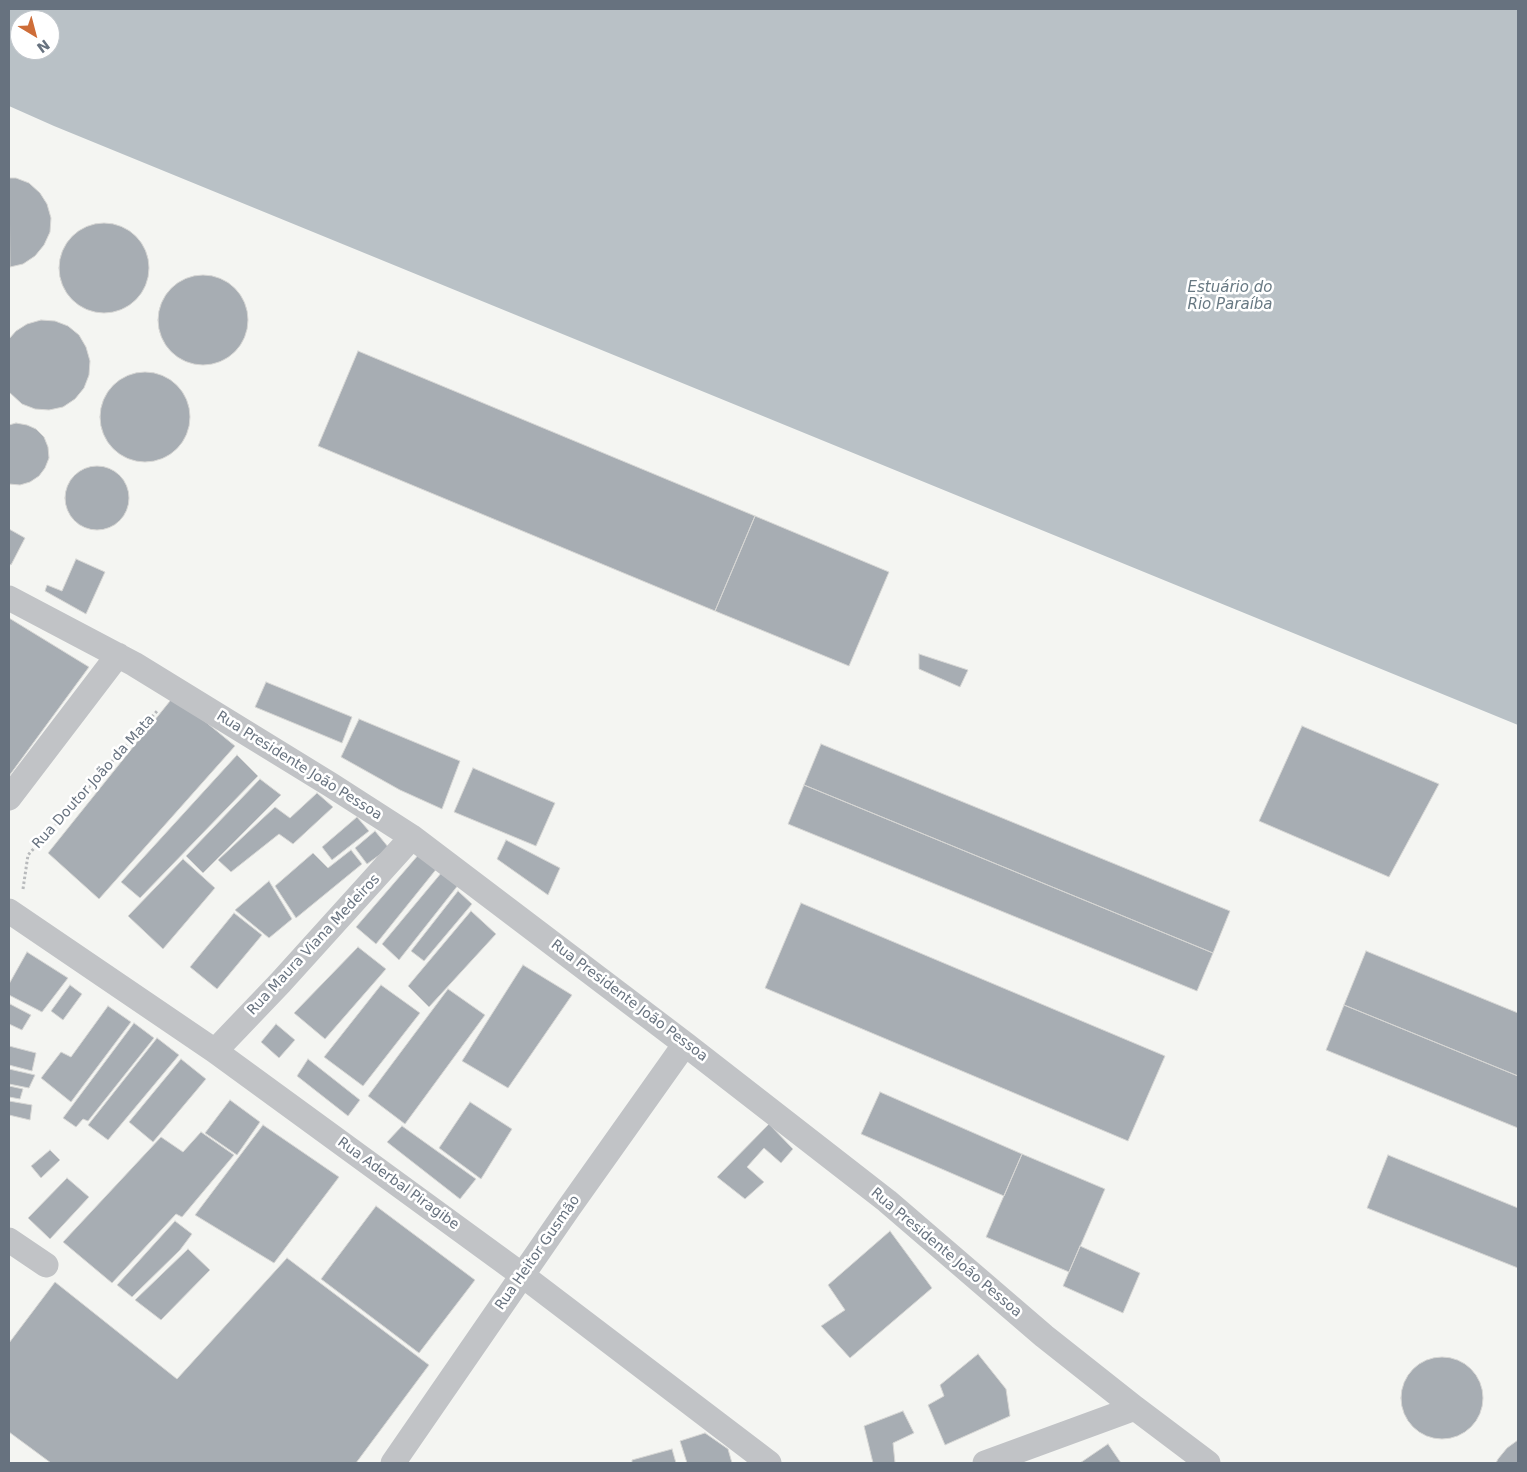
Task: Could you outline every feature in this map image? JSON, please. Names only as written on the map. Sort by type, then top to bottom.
[{"type":"street","name":"Rua Presidente João Pessoa","points":[[9,598],[118,655],[412,837],[685,1044],[887,1201],[1044,1336],[1208,1463]]},
{"type":"street","points":[[9,798],[118,655]]},
{"type":"street","name":"Rua Maura Viana Medeiros","points":[[215,1051],[280,984],[412,837]]},
{"type":"street","name":"Rua Aderbal Piragibe","points":[[12,922],[215,1051],[522,1275],[769,1463]]},
{"type":"street","name":"Rua Heitor Gusmão","points":[[393,1463],[522,1275],[685,1044]]},
{"type":"street","points":[[9,1240],[46,1265]]},
{"type":"street","points":[[984,1463],[1135,1408]]},
{"type":"path","name":"Rua Doutor João da Mata","points":[[12,922],[28,855],[177,690]]},
{"type":"water","name":"Estuário do Rio Paraíba","points":[[9,9],[1518,9],[1518,725],[9,106]]},
{"type":"building","points":[[9,178],[16,178],[29,183],[40,193],[47,204],[51,218],[50,232],[44,245],[35,256],[23,264],[10,267]]},
{"type":"building","points":[[104,223],[121,227],[136,236],[145,251],[149,268],[145,285],[136,300],[121,309],[104,313],[87,309],[72,300],[63,285],[59,268],[63,251],[72,236],[87,227]]},
{"type":"building","points":[[203,275],[220,279],[235,288],[244,303],[248,320],[244,337],[235,352],[220,361],[203,365],[186,361],[171,352],[162,337],[158,320],[162,303],[171,288],[186,279]]},
{"type":"building","points":[[41,320],[55,321],[68,326],[79,335],[86,347],[90,361],[89,375],[84,388],[75,399],[63,407],[49,410],[35,409],[22,404],[9,392],[9,339],[16,331],[27,324]]},
{"type":"building","points":[[358,351],[755,516],[715,611],[318,446]]},
{"type":"building","points":[[145,372],[162,376],[177,385],[186,400],[190,417],[186,434],[177,449],[162,458],[145,462],[128,458],[113,449],[104,434],[100,417],[104,400],[113,385],[128,376]]},
{"type":"building","points":[[16,423],[36,429],[44,437],[48,447],[49,458],[39,476],[30,482],[20,485],[9,484],[9,425]]},
{"type":"building","points":[[91,466],[103,466],[120,475],[127,486],[129,498],[127,510],[120,521],[103,530],[91,530],[79,525],[70,516],[65,504],[65,492],[70,480],[79,471]]},
{"type":"building","points":[[755,516],[889,572],[849,666],[715,611]]},
{"type":"building","points":[[9,529],[25,538],[11,565],[9,564]]},
{"type":"building","points":[[76,559],[105,572],[86,614],[45,591],[47,585],[62,591]]},
{"type":"building","points":[[9,618],[89,667],[9,776]]},
{"type":"building","points":[[919,654],[968,670],[960,687],[919,669]]},
{"type":"building","points":[[266,682],[352,717],[342,743],[255,707]]},
{"type":"building","points":[[174,696],[235,746],[99,899],[48,853]]},
{"type":"building","points":[[359,719],[460,761],[442,809],[400,790],[341,757]]},
{"type":"building","points":[[1302,726],[1439,784],[1389,877],[1259,821]]},
{"type":"building","points":[[821,744],[1230,911],[1213,953],[804,785]]},
{"type":"building","points":[[237,755],[258,776],[140,898],[121,882]]},
{"type":"building","points":[[473,768],[555,803],[536,846],[454,812]]},
{"type":"building","points":[[260,779],[281,795],[203,873],[186,856]]},
{"type":"building","points":[[804,785],[1213,953],[1197,991],[788,824]]},
{"type":"building","points":[[317,793],[333,807],[293,844],[279,834],[231,872],[218,860],[275,807],[290,818]]},
{"type":"building","points":[[357,817],[369,831],[332,860],[322,847]]},
{"type":"building","points":[[375,831],[389,848],[367,864],[355,848]]},
{"type":"building","points":[[506,840],[560,868],[548,895],[497,859]]},
{"type":"building","points":[[351,850],[362,864],[296,918],[275,886],[313,853],[328,868]]},
{"type":"building","points":[[420,853],[438,867],[376,944],[356,927]]},
{"type":"building","points":[[183,859],[215,888],[163,949],[128,916]]},
{"type":"building","points":[[442,872],[459,884],[399,960],[382,944]]},
{"type":"building","points":[[269,881],[292,919],[269,938],[235,910]]},
{"type":"building","points":[[458,891],[472,904],[424,961],[411,951]]},
{"type":"building","points":[[801,903],[1165,1056],[1128,1141],[765,988]]},
{"type":"building","points":[[471,911],[496,934],[429,1007],[408,986]]},
{"type":"building","points":[[234,913],[262,935],[217,989],[190,967]]},
{"type":"building","points":[[358,947],[386,969],[325,1039],[294,1013]]},
{"type":"building","points":[[1366,951],[1518,1013],[1518,1076],[1344,1005]]},
{"type":"building","points":[[27,952],[68,978],[42,1012],[9,995],[9,984]]},
{"type":"building","points":[[523,965],[572,995],[508,1088],[462,1061]]},
{"type":"building","points":[[70,985],[82,994],[63,1020],[51,1011]]},
{"type":"building","points":[[381,985],[420,1013],[363,1086],[324,1057]]},
{"type":"building","points":[[448,989],[485,1015],[405,1124],[368,1096]]},
{"type":"building","points":[[10,1004],[31,1015],[22,1030],[9,1024]]},
{"type":"building","points":[[1344,1005],[1518,1076],[1518,1128],[1326,1050]]},
{"type":"building","points":[[108,1006],[131,1022],[71,1102],[41,1078],[61,1052],[71,1057]]},
{"type":"building","points":[[134,1023],[154,1038],[88,1121],[83,1119],[76,1127],[63,1118]]},
{"type":"building","points":[[276,1024],[295,1040],[279,1058],[261,1042]]},
{"type":"building","points":[[157,1038],[179,1055],[108,1140],[88,1125]]},
{"type":"building","points":[[9,1046],[36,1053],[32,1071],[9,1065]]},
{"type":"building","points":[[181,1059],[206,1079],[153,1142],[129,1122]]},
{"type":"building","points":[[308,1059],[360,1100],[348,1116],[297,1076]]},
{"type":"building","points":[[9,1069],[35,1075],[29,1088],[9,1084]]},
{"type":"building","points":[[9,1086],[23,1089],[20,1099],[9,1097]]},
{"type":"building","points":[[880,1092],[1022,1154],[1004,1196],[861,1134]]},
{"type":"building","points":[[230,1100],[260,1122],[237,1155],[205,1133]]},
{"type":"building","points":[[9,1101],[32,1105],[30,1120],[9,1115]]},
{"type":"building","points":[[470,1102],[512,1129],[481,1179],[439,1148]]},
{"type":"building","points":[[769,1124],[793,1149],[781,1163],[764,1148],[747,1167],[764,1182],[745,1199],[717,1177]]},
{"type":"building","points":[[263,1125],[339,1177],[274,1263],[195,1215]]},
{"type":"building","points":[[402,1126],[476,1179],[460,1199],[387,1142]]},
{"type":"building","points":[[201,1132],[234,1155],[182,1217],[176,1214],[112,1283],[63,1242],[161,1137],[183,1152]]},
{"type":"building","points":[[50,1150],[60,1160],[41,1178],[31,1166]]},
{"type":"building","points":[[1022,1154],[1105,1189],[1069,1272],[986,1237]]},
{"type":"building","points":[[1388,1155],[1518,1208],[1518,1268],[1367,1208]]},
{"type":"building","points":[[67,1178],[89,1197],[50,1239],[28,1218]]},
{"type":"building","points":[[376,1206],[475,1280],[419,1353],[321,1279]]},
{"type":"building","points":[[175,1221],[192,1234],[180,1250],[132,1297],[117,1285]]},
{"type":"building","points":[[890,1231],[932,1288],[850,1358],[821,1326],[845,1310],[828,1285]]},
{"type":"building","points":[[1080,1246],[1140,1273],[1123,1313],[1063,1286]]},
{"type":"building","points":[[188,1249],[210,1270],[161,1320],[135,1300]]},
{"type":"building","points":[[287,1258],[429,1365],[356,1463],[51,1463],[9,1432],[9,1343],[55,1282],[177,1379]]},
{"type":"building","points":[[978,1354],[1006,1389],[1010,1416],[945,1445],[928,1405],[944,1396],[940,1385]]},
{"type":"building","points":[[1442,1357],[1458,1360],[1471,1369],[1480,1382],[1483,1398],[1480,1414],[1471,1427],[1458,1436],[1442,1439],[1426,1436],[1413,1427],[1404,1414],[1401,1398],[1404,1382],[1413,1369],[1426,1360]]},
{"type":"building","points":[[903,1411],[914,1433],[893,1443],[895,1463],[873,1463],[864,1426]]},
{"type":"building","points":[[705,1433],[728,1449],[732,1463],[687,1463],[680,1441]]},
{"type":"building","points":[[1518,1440],[1518,1463],[1496,1463],[1507,1448]]},
{"type":"building","points":[[1108,1444],[1121,1463],[1080,1463]]},
{"type":"building","points":[[672,1449],[676,1463],[632,1463],[632,1460]]}]
